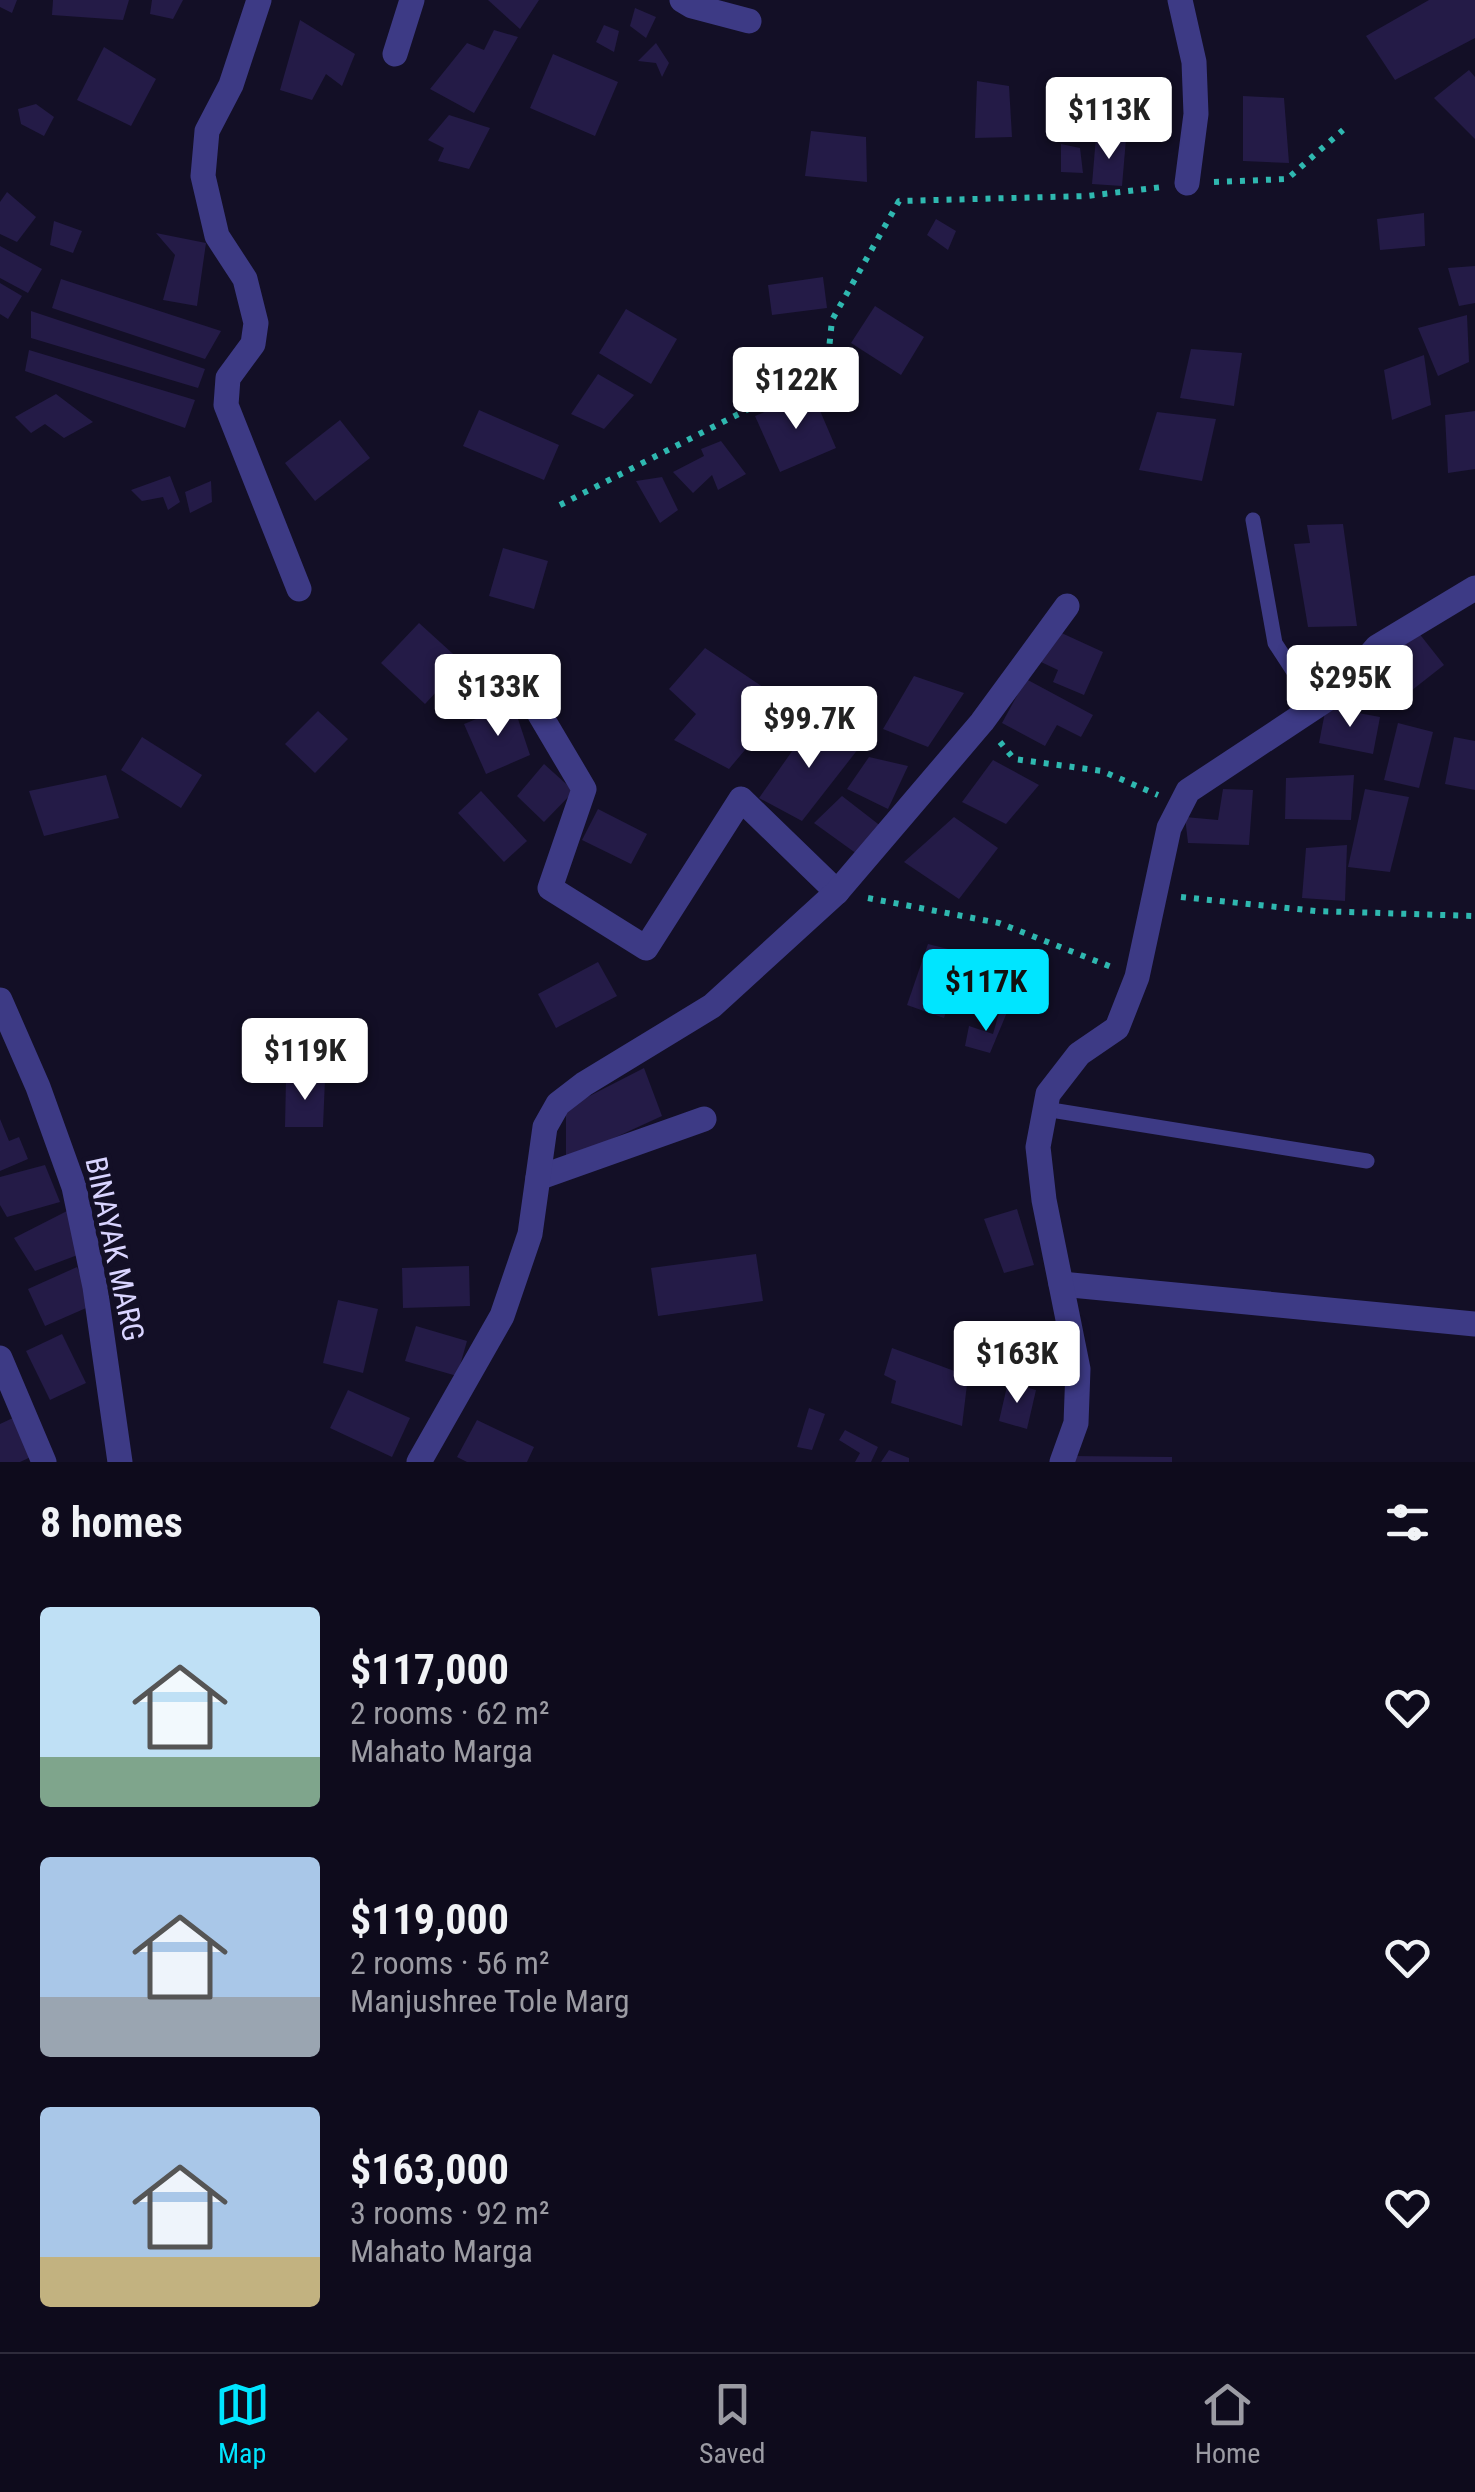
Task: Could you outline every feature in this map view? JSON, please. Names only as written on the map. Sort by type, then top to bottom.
[{"type":"street","points":[[259,0],[231,85],[208,131],[203,176],[217,236],[245,279],[256,324],[253,344],[228,378],[226,405],[300,589]]},
{"type":"street","points":[[395,54],[412,0]]},
{"type":"street","points":[[682,0],[749,21]]},
{"type":"street","points":[[1180,0],[1194,62],[1196,114],[1187,183]]},
{"type":"street","points":[[1062,1462],[1076,1422],[1078,1369],[1044,1200],[1038,1147],[1044,1109],[1048,1094],[1079,1054],[1116,1028],[1137,977],[1169,828],[1188,792],[1340,691],[1377,646],[1475,588]]},
{"type":"street","points":[[419,1462],[502,1316],[530,1234],[545,1127],[558,1104],[712,1006],[837,892],[982,722],[1066,606]]},
{"type":"street","points":[[526,691],[584,789],[550,888],[646,948],[741,799],[837,892]]},
{"type":"street","name":"BINAYAK MARG","points":[[0,1000],[38,1087],[74,1187],[95,1287],[120,1462]]},
{"type":"street","points":[[538,1178],[704,1119]]},
{"type":"street","points":[[1062,1284],[1475,1324]]},
{"type":"street","points":[[0,1358],[44,1462]]},
{"type":"lane","points":[[1252,520],[1276,643],[1316,706]]},
{"type":"lane","points":[[1044,1109],[1368,1161]]},
{"type":"path","points":[[560,506],[827,368],[832,320],[899,201],[1087,196],[1187,183],[1287,179],[1343,130]]},
{"type":"path","points":[[982,722],[1014,760],[1102,771],[1154,796],[1188,792]]},
{"type":"path","points":[[837,892],[999,923],[1137,977]]},
{"type":"path","points":[[1155,894],[1316,910],[1475,916]]},
{"type":"building","points":[[0,0],[17,0],[12,13],[0,7]]},
{"type":"building","points":[[53,0],[129,0],[123,20],[52,15]]},
{"type":"building","points":[[152,0],[183,0],[173,19],[150,14]]},
{"type":"building","points":[[488,0],[539,0],[520,29]]},
{"type":"building","points":[[1429,0],[1475,0],[1475,38],[1395,80],[1366,36]]},
{"type":"building","points":[[635,8],[656,17],[646,38],[630,26]]},
{"type":"building","points":[[300,20],[355,54],[342,86],[326,74],[312,100],[280,90]]},
{"type":"building","points":[[604,25],[619,31],[614,52],[596,42]]},
{"type":"building","points":[[494,30],[518,37],[474,113],[430,89],[467,43],[484,50]]},
{"type":"building","points":[[656,43],[669,63],[662,77],[656,63],[638,61]]},
{"type":"building","points":[[104,47],[156,79],[131,126],[77,100]]},
{"type":"building","points":[[553,54],[618,82],[595,136],[530,108]]},
{"type":"building","points":[[1469,70],[1475,77],[1475,139],[1434,98]]},
{"type":"building","points":[[977,81],[1009,86],[1012,137],[975,138]]},
{"type":"building","points":[[1243,96],[1284,98],[1289,163],[1243,161]]},
{"type":"building","points":[[36,104],[54,117],[44,136],[21,124],[18,109]]},
{"type":"building","points":[[449,115],[490,128],[469,169],[438,161],[444,148],[428,140]]},
{"type":"building","points":[[811,131],[866,137],[867,182],[805,176]]},
{"type":"building","points":[[1096,137],[1126,139],[1122,186],[1092,184]]},
{"type":"building","points":[[1061,144],[1080,148],[1083,173],[1061,172]]},
{"type":"building","points":[[7,192],[36,217],[17,242],[0,234],[0,202]]},
{"type":"building","points":[[1424,213],[1425,246],[1380,250],[1377,219]]},
{"type":"building","points":[[936,219],[956,231],[948,250],[927,235]]},
{"type":"building","points":[[54,221],[82,231],[73,253],[50,245]]},
{"type":"building","points":[[156,233],[206,243],[197,306],[163,300],[175,255]]},
{"type":"building","points":[[0,246],[42,269],[28,293],[0,278]]},
{"type":"building","points":[[1475,266],[1475,303],[1459,306],[1448,268]]},
{"type":"building","points":[[823,277],[827,308],[772,315],[768,285]]},
{"type":"building","points":[[61,279],[221,331],[205,359],[52,308]]},
{"type":"building","points":[[0,283],[22,296],[8,319],[0,314]]},
{"type":"building","points":[[875,306],[924,337],[901,375],[851,343]]},
{"type":"building","points":[[626,309],[677,339],[651,384],[599,353]]},
{"type":"building","points":[[31,311],[205,369],[198,388],[31,338]]},
{"type":"building","points":[[1467,315],[1469,362],[1438,376],[1418,328]]},
{"type":"building","points":[[1191,349],[1242,353],[1234,406],[1180,398]]},
{"type":"building","points":[[29,350],[195,400],[185,428],[25,371]]},
{"type":"building","points":[[1424,355],[1431,405],[1392,420],[1384,370]]},
{"type":"building","points":[[598,374],[634,395],[604,429],[571,414]]},
{"type":"building","points":[[812,392],[836,448],[780,472],[755,416]]},
{"type":"building","points":[[56,394],[93,422],[64,438],[45,424],[31,433],[15,417]]},
{"type":"building","points":[[479,410],[559,445],[544,480],[463,446]]},
{"type":"building","points":[[1475,411],[1475,469],[1448,473],[1445,415]]},
{"type":"building","points":[[1157,412],[1216,419],[1202,481],[1139,470]]},
{"type":"building","points":[[340,420],[370,458],[315,501],[285,463]]},
{"type":"building","points":[[721,441],[746,474],[718,490],[712,475],[693,493],[673,472],[704,456],[701,449]]},
{"type":"building","points":[[170,476],[180,502],[168,510],[163,497],[142,501],[131,490]]},
{"type":"building","points":[[662,477],[678,510],[660,523],[636,481]]},
{"type":"building","points":[[211,481],[212,502],[190,513],[185,492]]},
{"type":"building","points":[[1343,524],[1357,626],[1308,627],[1294,544],[1310,543],[1307,525]]},
{"type":"building","points":[[503,548],[548,561],[534,609],[489,596]]},
{"type":"building","points":[[419,623],[463,663],[425,704],[381,663]]},
{"type":"building","points":[[1055,630],[1103,652],[1084,695],[1053,682],[1058,670],[1041,662]]},
{"type":"building","points":[[1418,632],[1444,665],[1388,709],[1362,676]]},
{"type":"building","points":[[705,648],[785,702],[729,769],[674,740],[696,714],[669,689]]},
{"type":"building","points":[[914,676],[964,693],[928,747],[883,729]]},
{"type":"building","points":[[1026,679],[1093,715],[1081,737],[1057,725],[1045,746],[1002,723]]},
{"type":"building","points":[[513,704],[530,755],[486,774],[464,724]]},
{"type":"building","points":[[1326,707],[1380,717],[1373,754],[1319,743]]},
{"type":"building","points":[[318,711],[348,739],[315,773],[285,744]]},
{"type":"building","points":[[812,723],[862,744],[802,821],[759,798]]},
{"type":"building","points":[[1398,723],[1433,732],[1419,788],[1384,780]]},
{"type":"building","points":[[142,737],[202,775],[181,808],[121,770]]},
{"type":"building","points":[[1454,737],[1475,741],[1475,790],[1445,784]]},
{"type":"building","points":[[869,757],[908,766],[888,809],[847,789]]},
{"type":"building","points":[[993,760],[1039,785],[1006,824],[962,802]]},
{"type":"building","points":[[544,764],[574,791],[544,822],[517,796]]},
{"type":"building","points":[[106,775],[119,818],[44,836],[29,791]]},
{"type":"building","points":[[1354,775],[1351,820],[1285,819],[1286,778]]},
{"type":"building","points":[[1223,789],[1253,790],[1249,845],[1188,843],[1185,817],[1218,820]]},
{"type":"building","points":[[1365,789],[1409,797],[1390,872],[1348,867]]},
{"type":"building","points":[[481,791],[527,841],[504,862],[458,813]]},
{"type":"building","points":[[842,796],[882,827],[857,854],[814,823]]},
{"type":"building","points":[[598,809],[647,834],[631,864],[582,840]]},
{"type":"building","points":[[954,817],[998,848],[959,899],[904,862]]},
{"type":"building","points":[[1347,845],[1345,901],[1302,898],[1306,848]]},
{"type":"building","points":[[928,944],[964,953],[944,1018],[907,1005]]},
{"type":"building","points":[[598,962],[617,996],[556,1028],[538,994]]},
{"type":"building","points":[[1002,1002],[1008,1010],[990,1053],[965,1046],[969,1026],[993,1034]]},
{"type":"building","points":[[644,1068],[662,1116],[566,1160],[566,1108]]},
{"type":"building","points":[[286,1079],[325,1079],[323,1127],[285,1127]]},
{"type":"building","points":[[0,1119],[9,1141],[19,1137],[28,1159],[0,1171]]},
{"type":"building","points":[[45,1165],[60,1202],[7,1217],[0,1205],[0,1177]]},
{"type":"building","points":[[1017,1209],[1034,1265],[1004,1273],[984,1219]]},
{"type":"building","points":[[67,1211],[83,1253],[35,1271],[14,1238]]},
{"type":"building","points":[[756,1254],[763,1301],[658,1316],[651,1268]]},
{"type":"building","points":[[469,1266],[470,1306],[403,1308],[402,1268]]},
{"type":"building","points":[[77,1267],[93,1305],[45,1326],[28,1289]]},
{"type":"building","points":[[338,1300],[378,1309],[363,1373],[323,1363]]},
{"type":"building","points":[[416,1326],[467,1341],[457,1376],[405,1361]]},
{"type":"building","points":[[62,1334],[86,1383],[50,1400],[26,1351]]},
{"type":"building","points":[[892,1348],[968,1376],[962,1426],[891,1403],[896,1381],[884,1375]]},
{"type":"building","points":[[1008,1382],[1036,1390],[1027,1429],[999,1421]]},
{"type":"building","points":[[348,1390],[410,1418],[392,1457],[330,1428]]},
{"type":"building","points":[[809,1408],[825,1414],[812,1450],[797,1447]]},
{"type":"building","points":[[15,1417],[35,1455],[20,1462],[0,1462],[0,1424]]},
{"type":"building","points":[[477,1420],[534,1447],[527,1462],[467,1462],[457,1457]]},
{"type":"building","points":[[845,1430],[878,1447],[871,1462],[855,1462],[860,1453],[839,1440]]},
{"type":"building","points":[[889,1450],[909,1458],[909,1462],[881,1462]]},
{"type":"building","points":[[1070,1456],[1172,1457],[1172,1462],[1070,1462]]}]
